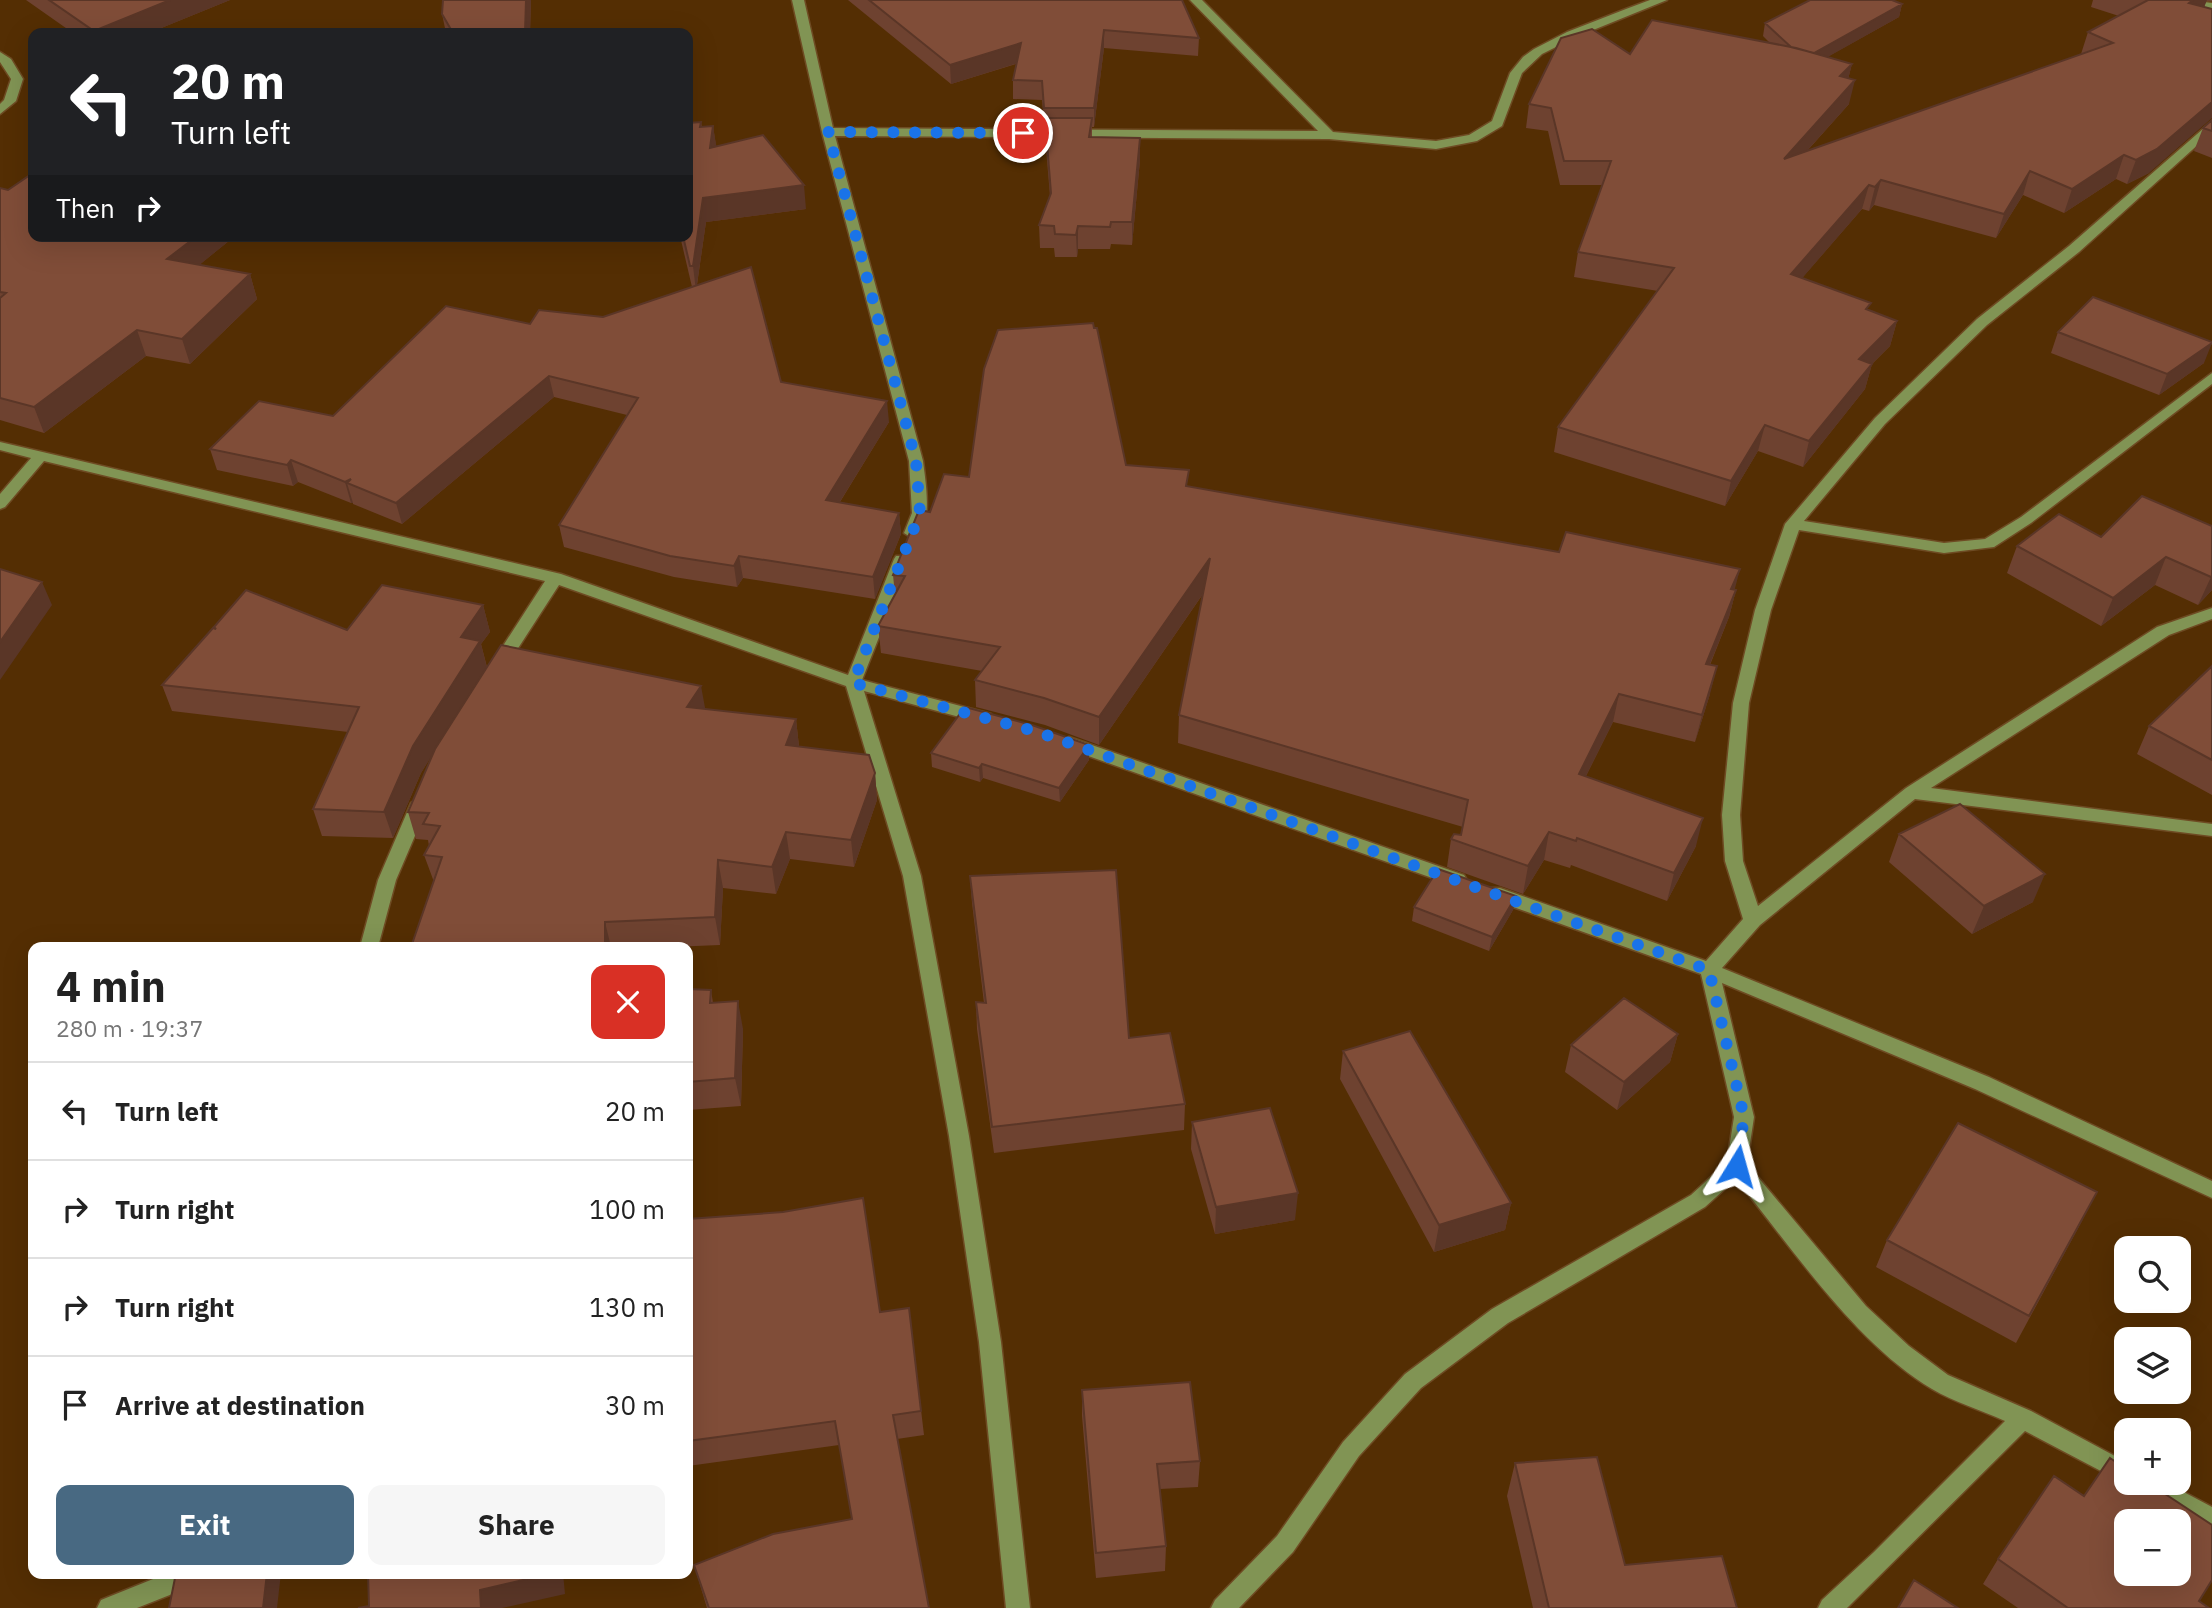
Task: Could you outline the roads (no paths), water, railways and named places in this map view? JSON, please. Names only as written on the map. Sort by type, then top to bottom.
[{"type":"street","points":[[798,0],[828,132],[916,461],[920,513],[853,683],[912,876],[959,1136],[990,1342],[1018,1608]]},
{"type":"street","points":[[1196,0],[1329,135]]},
{"type":"street","points":[[828,132],[1329,135],[1436,145],[1473,138],[1498,123],[1510,84],[1527,60],[1559,41],[1661,0]]},
{"type":"street","points":[[2194,0],[2212,7]]},
{"type":"street","points":[[0,56],[17,79],[10,102],[0,110]]},
{"type":"street","points":[[1754,920],[1734,861],[1731,815],[1740,716],[1763,610],[1793,524],[1880,421],[1982,322],[2074,249],[2212,125]]},
{"type":"street","points":[[1793,524],[1944,548],[1989,544],[2026,520],[2212,377]]},
{"type":"street","points":[[0,446],[555,578],[853,683],[998,722]]},
{"type":"street","points":[[0,504],[41,455]]},
{"type":"street","points":[[487,683],[555,578]]},
{"type":"street","points":[[1709,970],[1754,920],[1912,792],[2164,631],[2212,613]]},
{"type":"street","points":[[1051,737],[1709,970],[1982,1083],[2212,1190]]},
{"type":"street","points":[[370,942],[387,880],[427,786]]},
{"type":"street","points":[[1912,792],[2212,830]]},
{"type":"street","points":[[1223,1608],[1285,1544],[1351,1449],[1413,1381],[1500,1316],[1698,1201],[1737,1166],[1744,1117],[1709,970]]},
{"type":"street","points":[[1737,1166],[1858,1313],[1901,1353],[1940,1382],[2023,1418],[2114,1467]]},
{"type":"street","points":[[1830,1608],[1882,1560],[2023,1418]]},
{"type":"street","points":[[2168,1495],[2212,1519]]},
{"type":"street","points":[[109,1608],[182,1579]]}]
